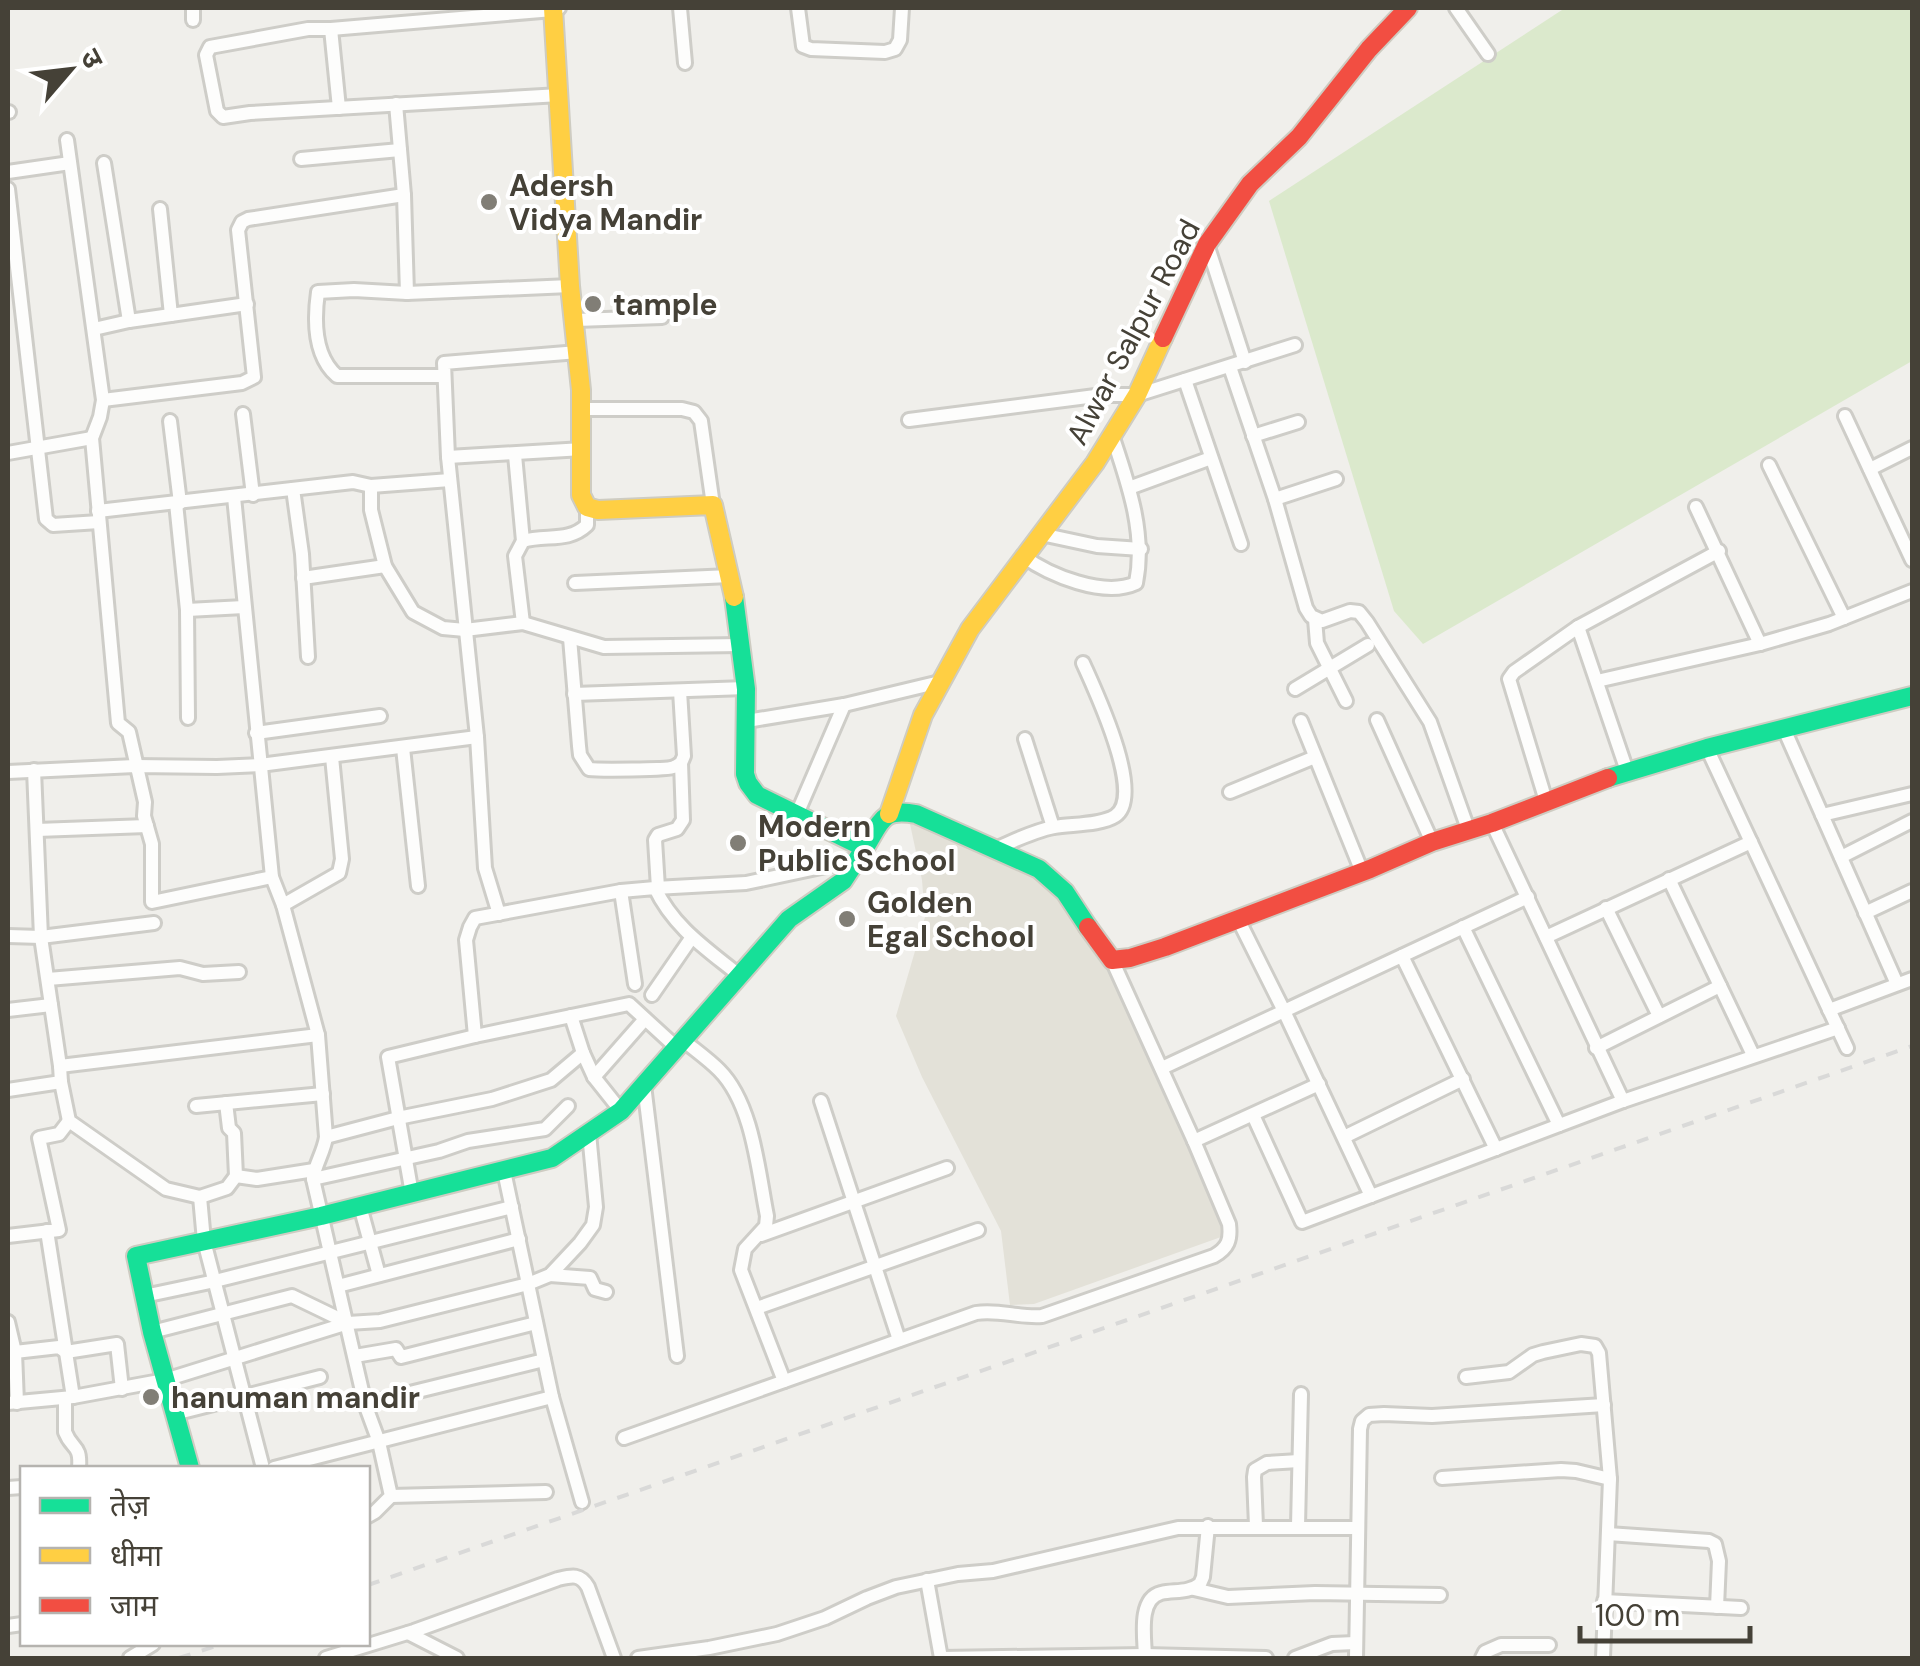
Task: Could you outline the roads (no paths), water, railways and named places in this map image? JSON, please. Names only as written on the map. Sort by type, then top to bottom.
[{"type":"street","points":[[522,541],[562,538],[579,533],[587,525],[588,507],[581,496],[582,409],[570,286],[560,94],[555,8],[308,28],[210,47],[206,55],[216,111],[223,117],[560,94]]},
{"type":"street","points":[[680,8],[684,64]]},
{"type":"street","points":[[798,8],[803,46],[885,52],[895,49],[900,40],[902,8]]},
{"type":"street","name":"Alwar Salpur Road","points":[[144,1296],[136,1256],[321,1216],[552,1158],[621,1112],[789,919],[843,882],[889,814],[922,715],[970,629],[1112,436],[1136,395],[1207,244],[1250,184],[1298,137],[1408,8]]},
{"type":"street","points":[[1456,8],[1488,54]]},
{"type":"street","points":[[331,29],[339,108]]},
{"type":"street","points":[[396,104],[407,292]]},
{"type":"street","points":[[67,140],[103,400],[92,438],[118,723],[129,732],[146,802],[144,816],[152,844],[152,902],[272,877]]},
{"type":"street","points":[[301,159],[400,150]]},
{"type":"street","points":[[8,172],[70,163]]},
{"type":"street","points":[[104,163],[129,321]]},
{"type":"street","points":[[8,189],[48,523],[353,482],[371,486],[450,480]]},
{"type":"street","points":[[103,400],[242,383],[254,377],[238,230],[242,222],[404,196]]},
{"type":"street","points":[[160,209],[171,315]]},
{"type":"street","points":[[1207,244],[1246,362]]},
{"type":"street","points":[[444,376],[337,376],[325,363],[319,347],[318,292],[570,286]]},
{"type":"street","points":[[94,329],[247,304]]},
{"type":"street","points":[[576,320],[662,316]]},
{"type":"street","points":[[909,420],[1136,395],[1295,346]]},
{"type":"street","points":[[499,914],[485,868],[477,737],[448,458],[444,363],[578,352]]},
{"type":"street","points":[[1230,367],[1306,608],[1316,620],[1316,643],[1346,702]]},
{"type":"street","points":[[1184,380],[1241,544]]},
{"type":"street","points":[[475,1036],[466,940],[475,918],[621,891],[746,883],[863,852],[861,846],[762,800],[747,782],[746,688],[702,421],[694,412],[682,409],[582,409]]},
{"type":"street","points":[[243,414],[252,494]]},
{"type":"street","points":[[1845,416],[1908,538],[1912,560]]},
{"type":"street","points":[[170,420],[187,610],[188,718]]},
{"type":"street","points":[[1253,436],[1298,422]]},
{"type":"street","points":[[1023,556],[1038,567],[1084,583],[1126,588],[1136,583],[1141,549],[1129,488],[1112,436]]},
{"type":"street","points":[[8,453],[92,438]]},
{"type":"street","points":[[1870,469],[1912,448]]},
{"type":"street","points":[[448,458],[583,449]]},
{"type":"street","points":[[514,454],[522,541],[515,556],[523,623]]},
{"type":"street","points":[[1129,488],[1212,458]]},
{"type":"street","points":[[1769,465],[1844,618]]},
{"type":"street","points":[[1275,500],[1336,479]]},
{"type":"street","points":[[371,486],[371,510],[385,566],[413,612],[443,628],[465,630],[523,623],[604,647],[740,645]]},
{"type":"street","points":[[293,489],[308,657]]},
{"type":"street","points":[[234,497],[272,877],[318,1036],[326,1137],[314,1174],[328,1251],[391,1496]]},
{"type":"street","points":[[588,507],[598,510],[713,505]]},
{"type":"street","points":[[1696,507],[1760,644]]},
{"type":"street","points":[[1041,534],[1096,546],[1141,549]]},
{"type":"street","points":[[1546,801],[1509,680],[1514,672],[1578,627],[1719,552]]},
{"type":"street","points":[[303,578],[385,566]]},
{"type":"street","points":[[575,583],[730,576]]},
{"type":"street","points":[[1597,681],[1760,644],[1844,618],[1912,591]]},
{"type":"street","points":[[187,610],[244,607]]},
{"type":"street","points":[[1316,620],[1350,611],[1358,612],[1367,622],[1430,722],[1468,829]]},
{"type":"street","points":[[1578,627],[1627,771]]},
{"type":"street","points":[[570,638],[580,755],[589,768],[670,768],[681,763]]},
{"type":"street","points":[[1295,689],[1368,645]]},
{"type":"street","points":[[995,849],[1053,827],[1106,820],[1122,808],[1122,764],[1117,745],[1083,662]]},
{"type":"street","points":[[747,721],[844,705],[940,682]]},
{"type":"street","points":[[574,694],[746,688]]},
{"type":"street","points":[[680,691],[683,820],[677,830],[655,840],[656,888],[670,915],[740,976]]},
{"type":"street","points":[[1112,960],[1165,948],[1432,842],[1627,771],[1912,696]]},
{"type":"street","points":[[797,814],[844,705]]},
{"type":"street","points":[[256,733],[380,716]]},
{"type":"street","points":[[1377,720],[1432,842]]},
{"type":"street","points":[[1301,721],[1362,872]]},
{"type":"street","points":[[1784,729],[1897,984]]},
{"type":"street","points":[[8,772],[260,764],[477,737]]},
{"type":"street","points":[[1025,740],[1053,827]]},
{"type":"street","points":[[403,748],[418,886]]},
{"type":"street","points":[[1708,748],[1847,1048]]},
{"type":"street","points":[[283,905],[339,872],[342,859],[332,757]]},
{"type":"street","points":[[1230,792],[1315,757]]},
{"type":"street","points":[[34,770],[41,937],[60,1082],[69,1121],[166,1189],[200,1196],[227,1188],[236,1176],[234,1133],[229,1128],[226,1103]]},
{"type":"street","points":[[1822,815],[1912,794]]},
{"type":"street","points":[[624,1438],[976,1312],[1042,1316],[1214,1256],[1223,1250],[1230,1234],[1194,1142],[1112,960],[1065,892],[1039,869],[995,849],[916,814],[889,814]]},
{"type":"street","points":[[1841,857],[1912,822]]},
{"type":"street","points":[[1492,823],[1623,1101]]},
{"type":"street","points":[[36,830],[147,826]]},
{"type":"street","points":[[1546,936],[1751,842]]},
{"type":"street","points":[[1669,879],[1753,1055]]},
{"type":"street","points":[[621,891],[635,984]]},
{"type":"street","points":[[1865,913],[1912,891]]},
{"type":"street","points":[[1162,1068],[1528,897]]},
{"type":"street","points":[[1606,908],[1659,1016]]},
{"type":"street","points":[[1238,919],[1371,1196]]},
{"type":"street","points":[[8,936],[41,937],[154,923]]},
{"type":"street","points":[[1463,927],[1560,1125]]},
{"type":"street","points":[[652,994],[692,937]]},
{"type":"street","points":[[1402,956],[1496,1148]]},
{"type":"street","points":[[48,979],[180,968],[203,974],[239,972]]},
{"type":"street","points":[[1830,1010],[1912,980]]},
{"type":"street","points":[[1596,1048],[1720,986]]},
{"type":"street","points":[[412,1194],[388,1057],[630,1004],[645,1019],[720,1071],[742,1108],[767,1216],[766,1226],[745,1249],[741,1270],[784,1381]]},
{"type":"street","points":[[8,1010],[52,1005]]},
{"type":"street","points":[[571,1016],[594,1077],[621,1112]]},
{"type":"street","points":[[594,1077],[645,1019]]},
{"type":"street","points":[[1253,1115],[1302,1222],[1623,1101],[1838,1028]]},
{"type":"street","points":[[60,1066],[318,1036]]},
{"type":"street","points":[[326,1137],[492,1100],[551,1080],[583,1053]]},
{"type":"street","points":[[1344,1137],[1463,1080]]},
{"type":"street","points":[[8,1090],[60,1082]]},
{"type":"street","points":[[1194,1142],[1319,1084]]},
{"type":"street","points":[[644,1085],[677,1356]]},
{"type":"street","points":[[196,1106],[323,1094]]},
{"type":"street","points":[[820,1101],[899,1340]]},
{"type":"street","points":[[236,1176],[257,1179],[314,1174],[404,1158],[468,1141],[545,1128],[568,1106]]},
{"type":"street","points":[[8,1236],[59,1230],[39,1138],[58,1134],[69,1121]]},
{"type":"street","points":[[550,1275],[593,1225],[596,1207],[588,1134]]},
{"type":"street","points":[[760,1235],[947,1168]]},
{"type":"street","points":[[504,1171],[552,1397],[582,1502]]},
{"type":"street","points":[[200,1196],[204,1241],[262,1466]]},
{"type":"street","points":[[360,1206],[379,1276]]},
{"type":"street","points":[[189,1466],[144,1296],[512,1207]]},
{"type":"street","points":[[757,1308],[978,1230]]},
{"type":"street","points":[[47,1231],[66,1352],[69,1398],[65,1432],[78,1449],[80,1466]]},
{"type":"street","points":[[338,1286],[518,1239]]},
{"type":"street","points":[[8,1322],[15,1352],[12,1403],[69,1398],[165,1380],[348,1323],[380,1321],[550,1275],[590,1278],[595,1289],[606,1292]]},
{"type":"street","points":[[152,1332],[292,1296],[348,1323]]},
{"type":"street","points":[[355,1356],[396,1349],[401,1357],[536,1323]]},
{"type":"street","points":[[15,1352],[59,1347],[66,1352],[117,1344],[122,1389]]},
{"type":"street","points":[[1466,1377],[1509,1372],[1533,1355],[1590,1344],[1599,1353],[1610,1479],[1603,1658]]},
{"type":"street","points":[[365,1404],[544,1360]]},
{"type":"street","points":[[174,1414],[320,1377]]},
{"type":"street","points":[[1298,1526],[1300,1394]]},
{"type":"street","points":[[282,1466],[552,1397]]},
{"type":"street","points":[[1356,1658],[1362,1420],[1384,1414],[1432,1416],[1604,1405]]},
{"type":"street","points":[[1256,1526],[1256,1470],[1267,1462],[1300,1461]]},
{"type":"street","points":[[1442,1478],[1561,1470],[1610,1479]]},
{"type":"street","points":[[370,1515],[391,1496],[546,1492]]},
{"type":"street","points":[[1194,1589],[1203,1577],[1208,1526]]},
{"type":"street","points":[[638,1658],[777,1634],[896,1588],[992,1571],[1178,1528],[1358,1528]]},
{"type":"street","points":[[1608,1534],[1715,1544],[1719,1561],[1717,1607]]},
{"type":"street","points":[[370,1645],[558,1579],[578,1576],[588,1587],[614,1658]]},
{"type":"street","points":[[927,1580],[941,1658],[1266,1658]]},
{"type":"street","points":[[1145,1657],[1145,1614],[1148,1603],[1160,1593],[1194,1589],[1228,1597],[1440,1595]]},
{"type":"street","points":[[1604,1601],[1740,1608]]},
{"type":"street","points":[[408,1633],[457,1658]]},
{"type":"street","points":[[1295,1658],[1332,1644],[1355,1643]]},
{"type":"street","points":[[1482,1658],[1485,1652],[1500,1645],[1550,1645]]},
{"type":"street","points":[[326,1658],[365,1646]]},
{"type":"railway","points":[[370,1584],[1912,1046]]},
{"type":"railway","points":[[179,1658],[216,1646]]},
{"type":"place","name":"Adersh Vidya Mandir","points":[[489,202]]},
{"type":"place","name":"tample","points":[[593,304]]},
{"type":"place","name":"Modern Public School","points":[[738,843]]},
{"type":"place","name":"Golden Egal School","points":[[847,919]]},
{"type":"place","name":"hanuman mandir","points":[[151,1397]]}]
